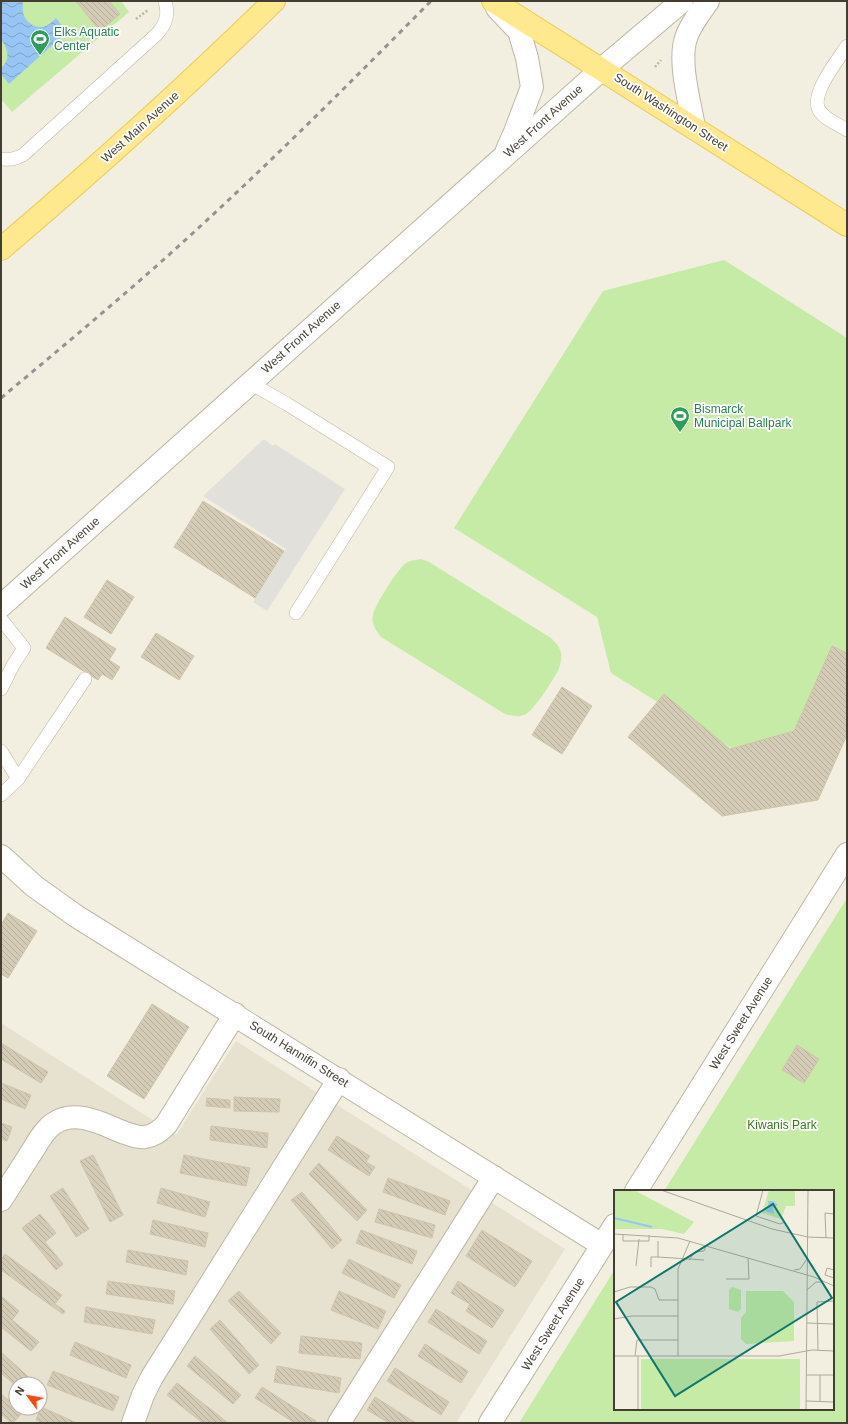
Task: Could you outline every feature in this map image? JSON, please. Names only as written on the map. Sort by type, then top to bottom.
[{"type":"main road","name":"West Main Avenue","points":[[1,249],[159,110],[274,1]]},
{"type":"main road","name":"South Washington Street","points":[[492,1],[847,224]]},
{"type":"street","points":[[492,1],[519,31],[527,58],[532,86],[515,132],[504,156]]},
{"type":"street","name":"West Front Avenue","points":[[1,606],[504,156],[602,69],[682,1]]},
{"type":"street","points":[[694,127],[683,66],[685,39],[696,18],[708,1]]},
{"type":"street","name":"West Sweet Avenue","points":[[637,1190],[847,854]]},
{"type":"street","name":"South Hannifin Street","points":[[1,856],[34,886],[55,902],[602,1245]]},
{"type":"street","points":[[1,1200],[42,1135],[52,1125],[62,1119],[75,1117],[88,1119],[135,1136],[144,1137],[159,1131],[166,1125],[235,1014]]},
{"type":"street","points":[[133,1423],[143,1395],[152,1377],[339,1079]]},
{"type":"street","points":[[339,1423],[494,1177]]},
{"type":"street","name":"West Sweet Avenue","points":[[490,1423],[614,1226]]},
{"type":"lane","points":[[1,158],[8,160],[17,158],[23,154],[157,34],[163,27],[167,18],[165,1]]},
{"type":"lane","points":[[847,46],[821,87],[816,104],[819,112],[847,130]]},
{"type":"lane","points":[[250,383],[287,404],[388,467],[296,612]]},
{"type":"lane","points":[[1,619],[24,648],[13,665],[1,689]]},
{"type":"lane","points":[[1,795],[18,779],[85,678]]},
{"type":"lane","points":[[1,751],[18,779]]},
{"type":"path","points":[[655,67],[661,59]]},
{"type":"shaded area","points":[[264,439],[273,446],[275,444],[345,489],[267,611],[253,602],[286,549],[203,496]]},
{"type":"shaded area","points":[[1,1023],[176,1135],[236,1041],[565,1249],[456,1423],[1,1423]]},
{"type":"green space","name":"Elks Aquatic Center","points":[[1,1],[121,1],[129,12],[12,112],[1,99]]},
{"type":"green space","name":"Bismarck Municipal Ballpark","points":[[724,260],[847,338],[847,670],[799,745],[749,759],[611,673],[597,617],[454,528],[603,291]]},
{"type":"green space","points":[[421,559],[429,562],[551,638],[556,643],[560,651],[561,658],[558,671],[548,688],[526,714],[513,716],[505,714],[381,637],[377,632],[373,624],[374,610],[382,596],[406,563]]},
{"type":"green space","name":"Kiwanis Park","points":[[847,898],[847,1423],[519,1423],[614,1271],[614,1410],[834,1410],[834,1190],[665,1190]]},
{"type":"water","points":[[1,1],[23,1],[23,14],[29,23],[43,27],[48,25],[56,18],[67,32],[9,84],[1,74],[1,68],[7,58],[7,50],[1,40]]},
{"type":"building","points":[[76,1],[109,1],[120,14],[100,31]]},
{"type":"building","points":[[203,501],[284,551],[255,598],[174,547]]},
{"type":"building","points":[[107,580],[134,597],[111,634],[84,617]]},
{"type":"building","points":[[65,617],[116,649],[109,660],[120,667],[112,680],[102,674],[98,680],[46,648]]},
{"type":"building","points":[[156,633],[194,656],[179,680],[141,657]]},
{"type":"building","points":[[832,646],[847,653],[847,735],[818,800],[722,816],[628,737],[664,694],[730,749],[794,731]]},
{"type":"building","points":[[562,687],[592,706],[562,754],[532,735]]},
{"type":"building","points":[[8,913],[37,931],[8,978],[1,974],[1,925]]},
{"type":"building","points":[[152,1004],[189,1027],[144,1099],[107,1076]]},
{"type":"building","points":[[1,1043],[48,1072],[41,1083],[1,1059]]},
{"type":"building","points":[[797,1045],[819,1059],[804,1083],[782,1070]]},
{"type":"building","points":[[1,1083],[31,1095],[25,1109],[1,1099]]},
{"type":"building","points":[[234,1097],[280,1099],[279,1112],[234,1111]]},
{"type":"building","points":[[207,1098],[230,1100],[230,1108],[206,1106]]},
{"type":"building","points":[[1,1123],[12,1127],[7,1141],[1,1139]]},
{"type":"building","points":[[211,1126],[268,1133],[267,1148],[210,1140]]},
{"type":"building","points":[[337,1136],[370,1156],[366,1162],[375,1167],[369,1176],[328,1150]]},
{"type":"building","points":[[93,1155],[123,1215],[110,1222],[80,1161]]},
{"type":"building","points":[[184,1155],[250,1168],[246,1186],[180,1173]]},
{"type":"building","points":[[319,1163],[367,1210],[357,1221],[309,1174]]},
{"type":"building","points":[[388,1178],[450,1201],[445,1215],[383,1192]]},
{"type":"building","points":[[63,1188],[89,1229],[76,1237],[50,1196]]},
{"type":"building","points":[[161,1188],[210,1202],[205,1217],[157,1203]]},
{"type":"building","points":[[302,1192],[342,1240],[332,1249],[291,1200]]},
{"type":"building","points":[[379,1209],[435,1225],[432,1238],[375,1222]]},
{"type":"building","points":[[40,1214],[56,1233],[45,1242],[63,1264],[56,1270],[22,1228]]},
{"type":"building","points":[[153,1220],[208,1233],[205,1247],[150,1234]]},
{"type":"building","points":[[361,1230],[417,1251],[412,1264],[356,1243]]},
{"type":"building","points":[[482,1230],[532,1261],[515,1287],[466,1256]]},
{"type":"building","points":[[128,1250],[188,1261],[186,1275],[126,1262]]},
{"type":"building","points":[[5,1254],[62,1295],[55,1304],[65,1311],[63,1314],[1,1270],[1,1260]]},
{"type":"building","points":[[349,1259],[401,1285],[394,1298],[342,1273]]},
{"type":"building","points":[[108,1281],[175,1291],[173,1304],[106,1294]]},
{"type":"building","points":[[458,1281],[504,1310],[492,1328],[466,1311],[470,1304],[451,1293]]},
{"type":"building","points":[[239,1291],[281,1333],[271,1344],[228,1301]]},
{"type":"building","points":[[339,1291],[386,1311],[378,1329],[331,1310]]},
{"type":"building","points":[[1,1296],[19,1311],[12,1320],[39,1342],[31,1351],[1,1327]]},
{"type":"building","points":[[86,1307],[155,1320],[152,1334],[84,1322]]},
{"type":"building","points":[[436,1309],[487,1341],[479,1354],[428,1322]]},
{"type":"building","points":[[220,1320],[259,1365],[249,1374],[210,1329]]},
{"type":"building","points":[[301,1336],[362,1343],[360,1359],[299,1353]]},
{"type":"building","points":[[75,1342],[131,1365],[126,1378],[70,1355]]},
{"type":"building","points":[[425,1344],[468,1371],[461,1383],[418,1356]]},
{"type":"building","points":[[1,1352],[27,1376],[8,1376],[8,1379],[1,1373]]},
{"type":"building","points":[[195,1356],[241,1395],[233,1404],[187,1366]]},
{"type":"building","points":[[277,1366],[341,1378],[339,1393],[274,1382]]},
{"type":"building","points":[[395,1368],[449,1402],[441,1415],[387,1381]]},
{"type":"building","points":[[53,1371],[119,1397],[113,1411],[48,1385]]},
{"type":"building","points":[[177,1383],[227,1423],[203,1423],[167,1395]]},
{"type":"building","points":[[262,1387],[316,1421],[314,1423],[295,1423],[255,1398]]},
{"type":"building","points":[[1,1394],[8,1400],[8,1416],[19,1416],[13,1423],[11,1423],[1,1414]]},
{"type":"building","points":[[375,1397],[416,1423],[389,1423],[367,1410]]},
{"type":"building","points":[[48,1410],[77,1423],[43,1423],[36,1420],[38,1416],[48,1416]]},
{"type":"railway","points":[[1,398],[122,296],[197,230],[365,68],[431,1]]},
{"type":"place","name":"Elks Aquatic Center","points":[[40,56]]},
{"type":"place","name":"Bismarck Municipal Ballpark","points":[[680,433]]}]
